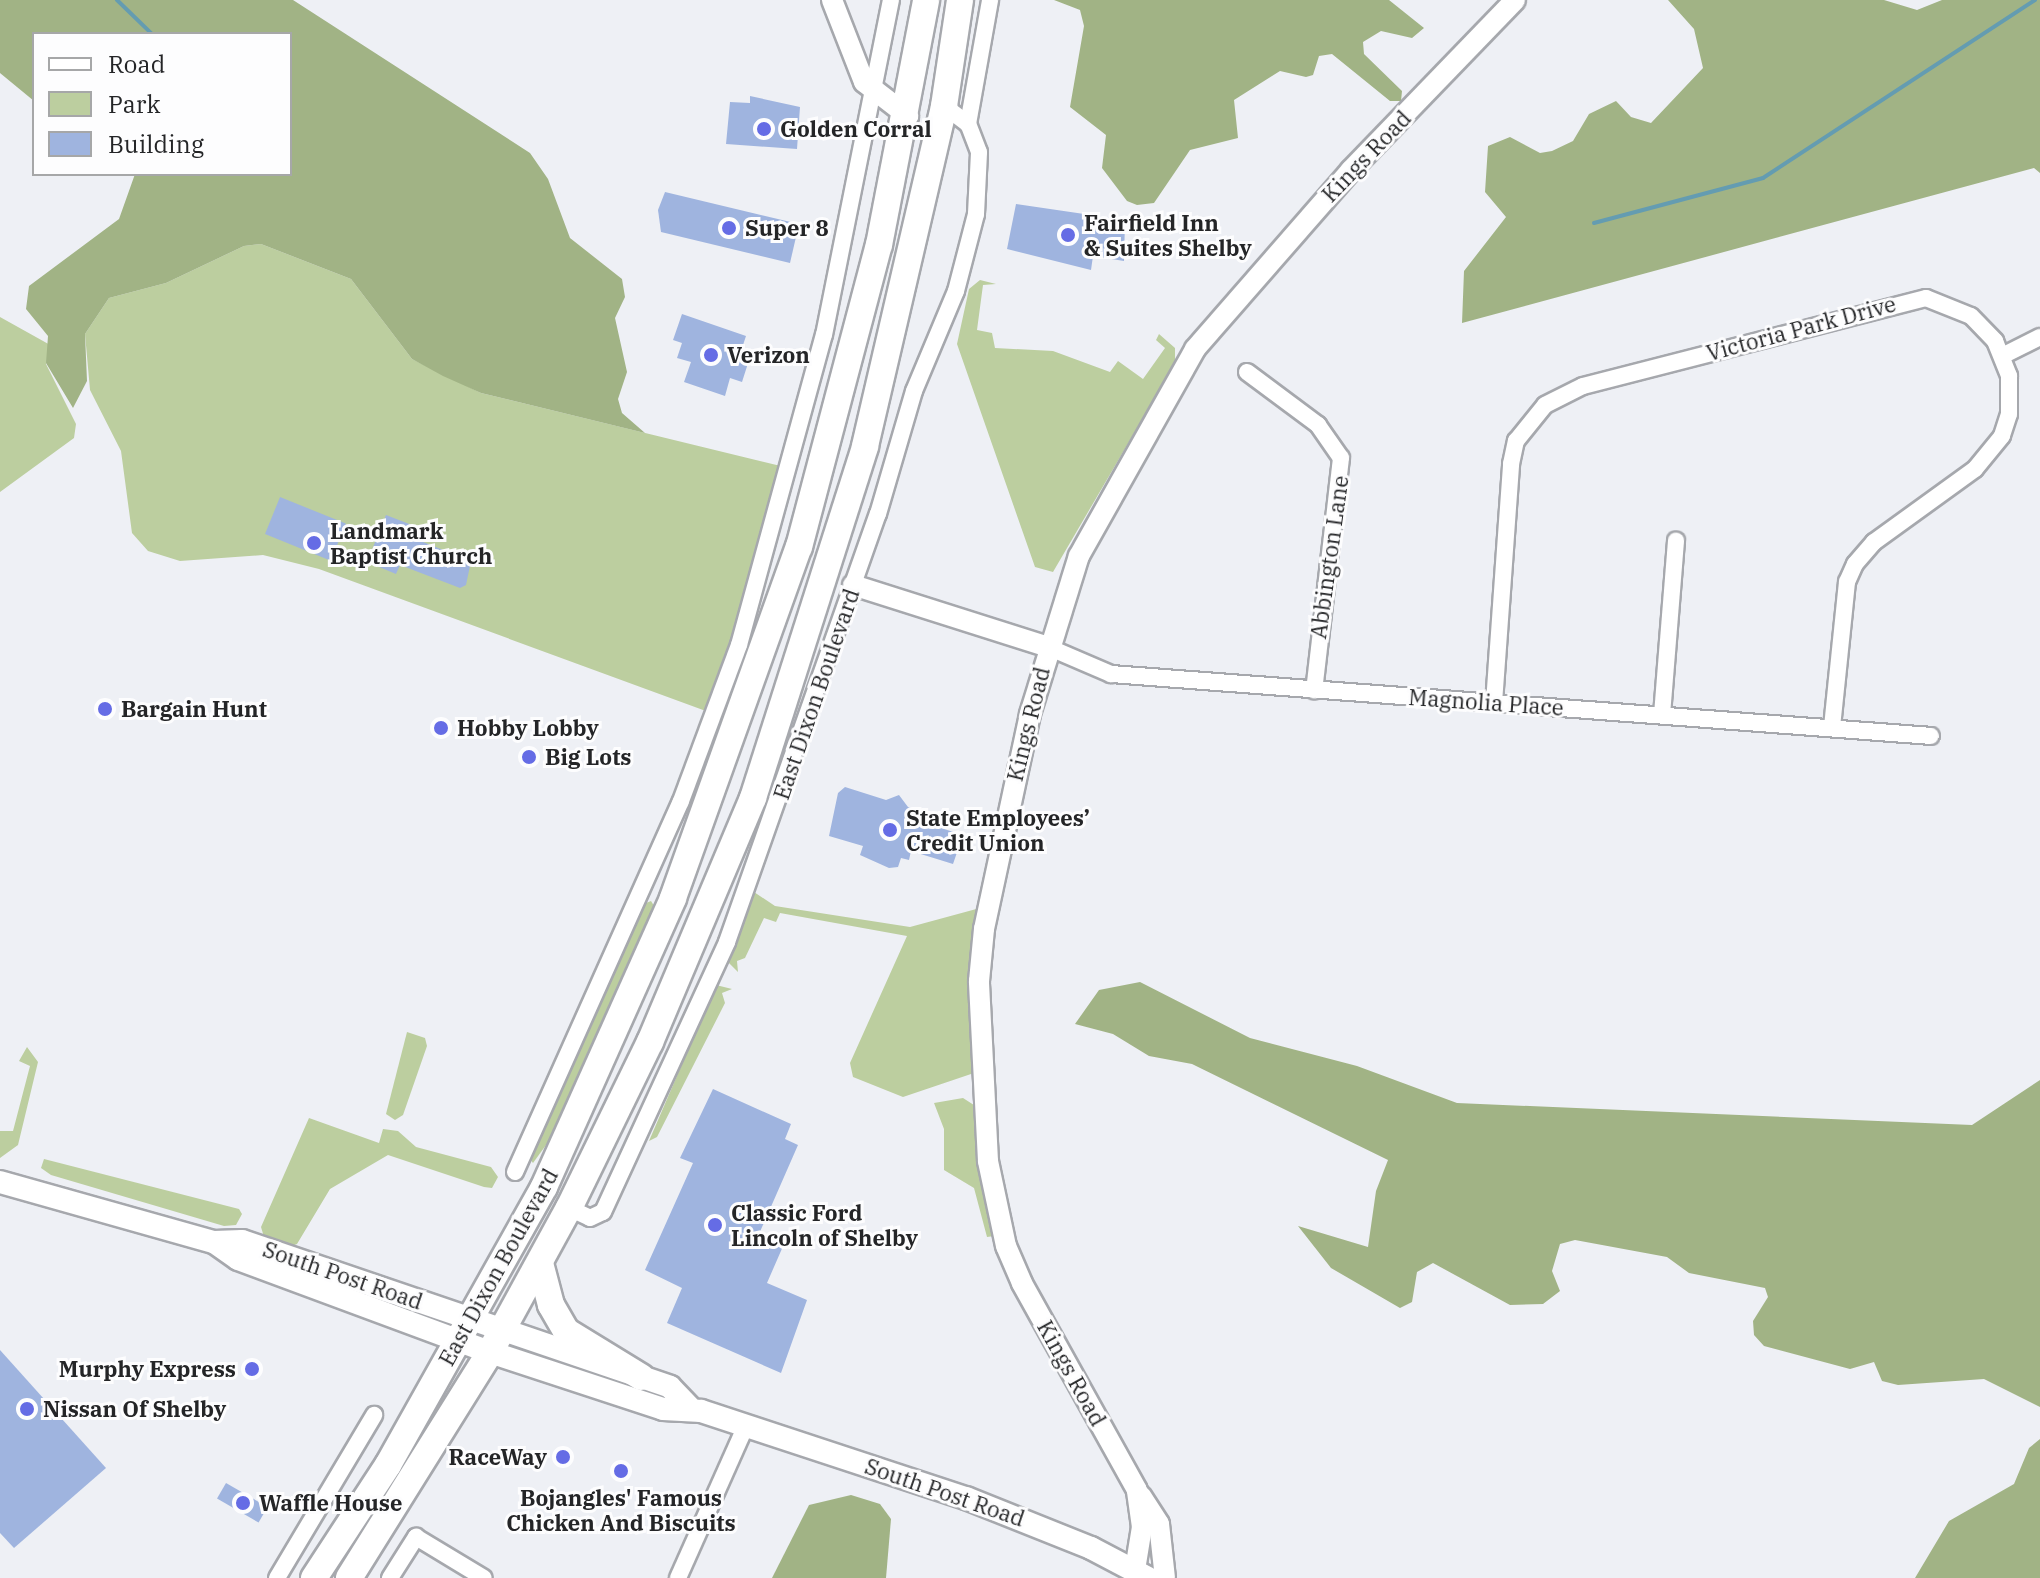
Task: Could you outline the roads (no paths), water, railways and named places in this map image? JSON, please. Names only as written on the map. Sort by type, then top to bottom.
[{"type":"highway","name":"East Dixon Boulevard","points":[[318,1572],[465,1330],[582,1109],[673,898],[799,547],[908,116],[926,0]]},
{"type":"highway","points":[[940,0],[926,81],[929,94],[944,106]]},
{"type":"highway","name":"East Dixon Boulevard","points":[[349,1578],[497,1341],[569,1208],[681,971],[753,798],[811,629],[897,311],[944,106],[960,0]]},
{"type":"highway","points":[[897,311],[893,282],[919,137],[908,116]]},
{"type":"highway","points":[[540,1263],[551,1305],[566,1331],[641,1377]]},
{"type":"main road","name":"South Post Road","points":[[0,1182],[214,1242],[238,1259],[497,1341],[663,1409],[690,1408],[746,1425],[1034,1523],[1142,1574]]},
{"type":"main road","name":"South Post Road","points":[[497,1341],[670,1387],[690,1408]]},
{"type":"street","points":[[832,0],[853,63],[875,95],[908,116]]},
{"type":"street","name":"East Dixon Boulevard","points":[[515,1172],[644,886],[716,708],[764,563],[824,335],[875,95],[891,0]]},
{"type":"street","name":"East Dixon Boulevard","points":[[569,1208],[590,1218],[602,1214],[708,983],[766,840],[853,585],[910,403],[968,251],[980,173],[968,124],[990,0]]},
{"type":"street","name":"Kings Road","points":[[1142,1574],[1142,1527],[1137,1490],[1022,1283],[1006,1246],[988,1161],[979,981],[984,929],[1048,647],[1098,516],[1195,349],[1351,170],[1515,0]]},
{"type":"street","points":[[944,106],[968,124]]},
{"type":"street","name":"Victoria Park Drive","points":[[1494,703],[1511,464],[1516,441],[1545,405],[1583,386],[1906,300],[1926,298],[1971,316],[2004,355]]},
{"type":"street","points":[[1832,727],[1847,582],[1855,564],[1874,542],[1992,452],[2009,414],[2004,355],[2040,337]]},
{"type":"street","name":"Abbington Lane","points":[[1247,372],[1318,425],[1341,458],[1314,690]]},
{"type":"street","points":[[1662,715],[1676,541]]},
{"type":"street","points":[[853,585],[1048,647]]},
{"type":"street","name":"Magnolia Place","points":[[1048,647],[1111,674],[1931,736]]},
{"type":"street","points":[[644,886],[673,898]]},
{"type":"street","points":[[681,971],[708,983]]},
{"type":"street","points":[[277,1578],[374,1415]]},
{"type":"street","points":[[678,1578],[746,1425]]},
{"type":"street","points":[[1137,1490],[1159,1524],[1165,1578]]},
{"type":"street","points":[[390,1578],[416,1537],[484,1578]]},
{"type":"street","points":[[296,1550],[318,1572]]},
{"type":"waterway","points":[[117,0],[150,32]]},
{"type":"waterway","points":[[1594,223],[1763,178],[2035,0]]},
{"type":"place","name":"Golden Corral","points":[[764,129]]},
{"type":"place","name":"Super 8","points":[[729,228]]},
{"type":"place","name":"Fairfield Inn & Suites Shelby","points":[[1068,235]]},
{"type":"place","name":"Verizon","points":[[711,355]]},
{"type":"place","name":"Landmark Baptist Church","points":[[314,543]]},
{"type":"place","name":"Bargain Hunt","points":[[105,709]]},
{"type":"place","name":"Hobby Lobby","points":[[441,728]]},
{"type":"place","name":"Big Lots","points":[[529,757]]},
{"type":"place","name":"State Employees’ Credit Union","points":[[890,830]]},
{"type":"place","name":"Classic Ford Lincoln of Shelby","points":[[715,1225]]},
{"type":"place","name":"Murphy Express","points":[[252,1369]]},
{"type":"place","name":"Nissan Of Shelby","points":[[27,1409]]},
{"type":"place","name":"RaceWay","points":[[563,1457]]},
{"type":"place","name":"Bojangles' Famous Chicken And Biscuits","points":[[621,1471]]},
{"type":"place","name":"Waffle House","points":[[243,1503]]}]
